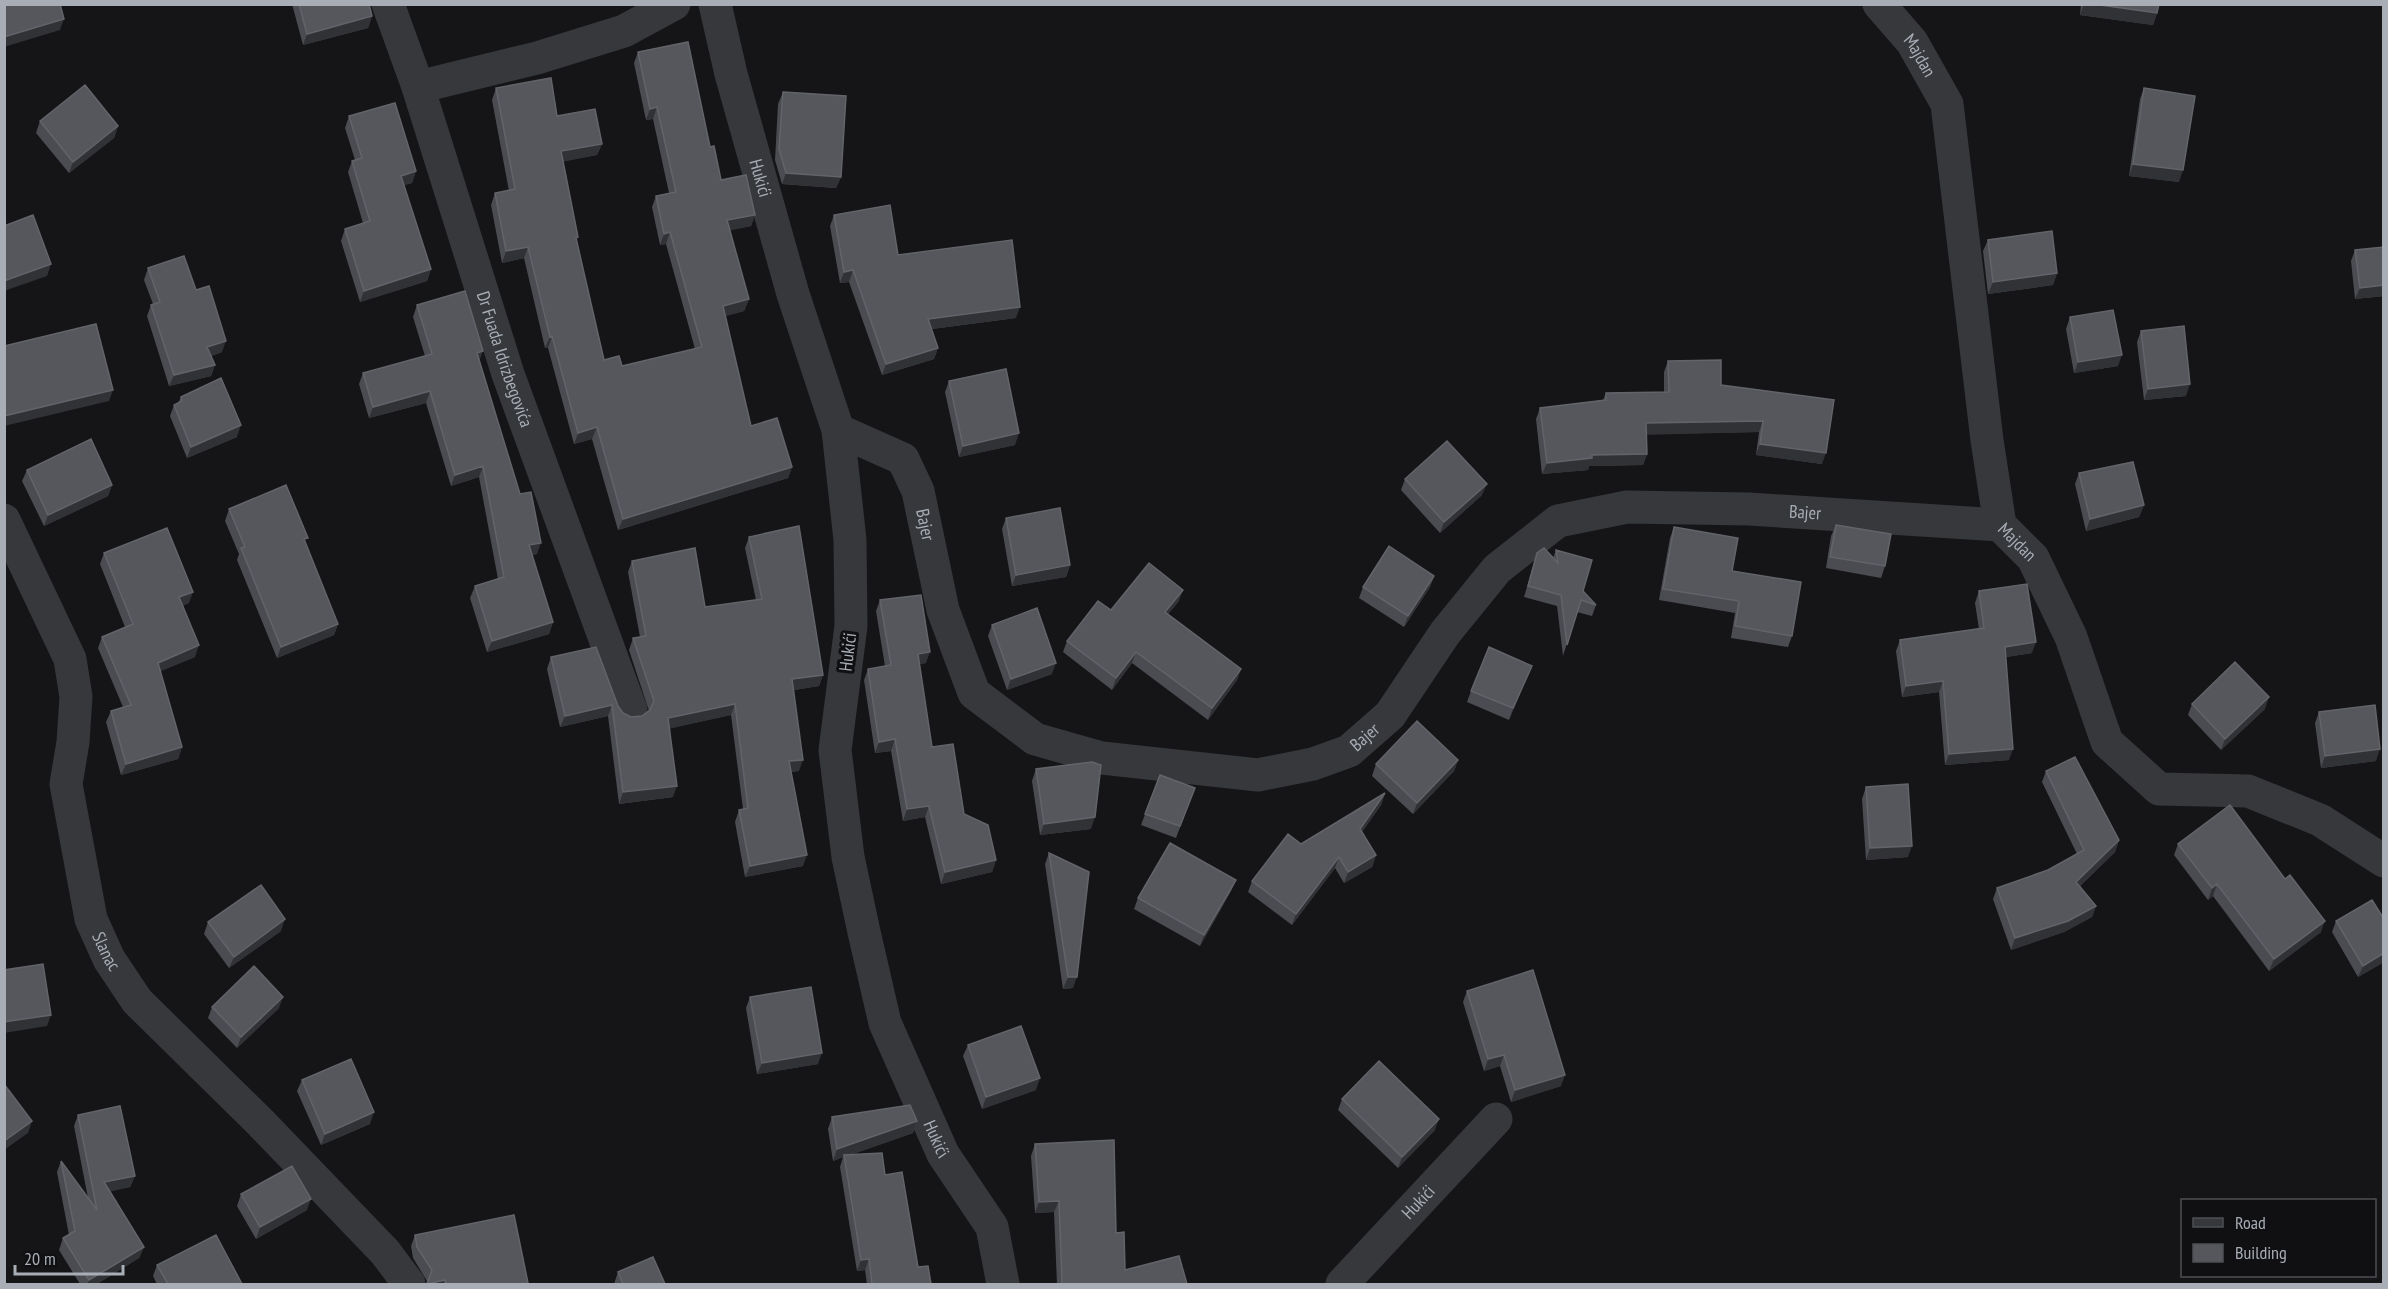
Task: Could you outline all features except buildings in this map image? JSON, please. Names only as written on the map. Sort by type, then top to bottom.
[{"type":"street","name":"Dr Fuada Idrizbegovića","points":[[388,4],[418,87],[508,374],[631,710]]},
{"type":"street","points":[[418,87],[537,58],[624,31],[674,4]]},
{"type":"street","name":"Hukići","points":[[715,4],[730,74],[793,294],[838,430],[850,540],[851,626],[835,750],[848,857],[885,1023],[943,1155],[992,1227],[1004,1284]]},
{"type":"street","name":"Majdan","points":[[1879,4],[1912,42],[1947,104],[1987,440],[2000,525],[2033,558],[2071,638],[2107,742],[2159,789],[2248,791],[2320,820],[2384,861]]},
{"type":"street","name":"Bajer","points":[[838,430],[903,459],[918,491],[943,610],[974,693],[1035,739],[1102,759],[1257,775],[1314,764],[1349,751],[1390,715],[1445,633],[1497,569],[1558,521],[1627,507],[1749,509],[2000,525]]},
{"type":"street","name":"Slanac","points":[[4,520],[70,659],[76,697],[74,742],[66,784],[91,919],[109,958],[137,1000],[385,1252],[409,1284]]},
{"type":"street","name":"Hukići","points":[[1342,1284],[1496,1119]]}]
